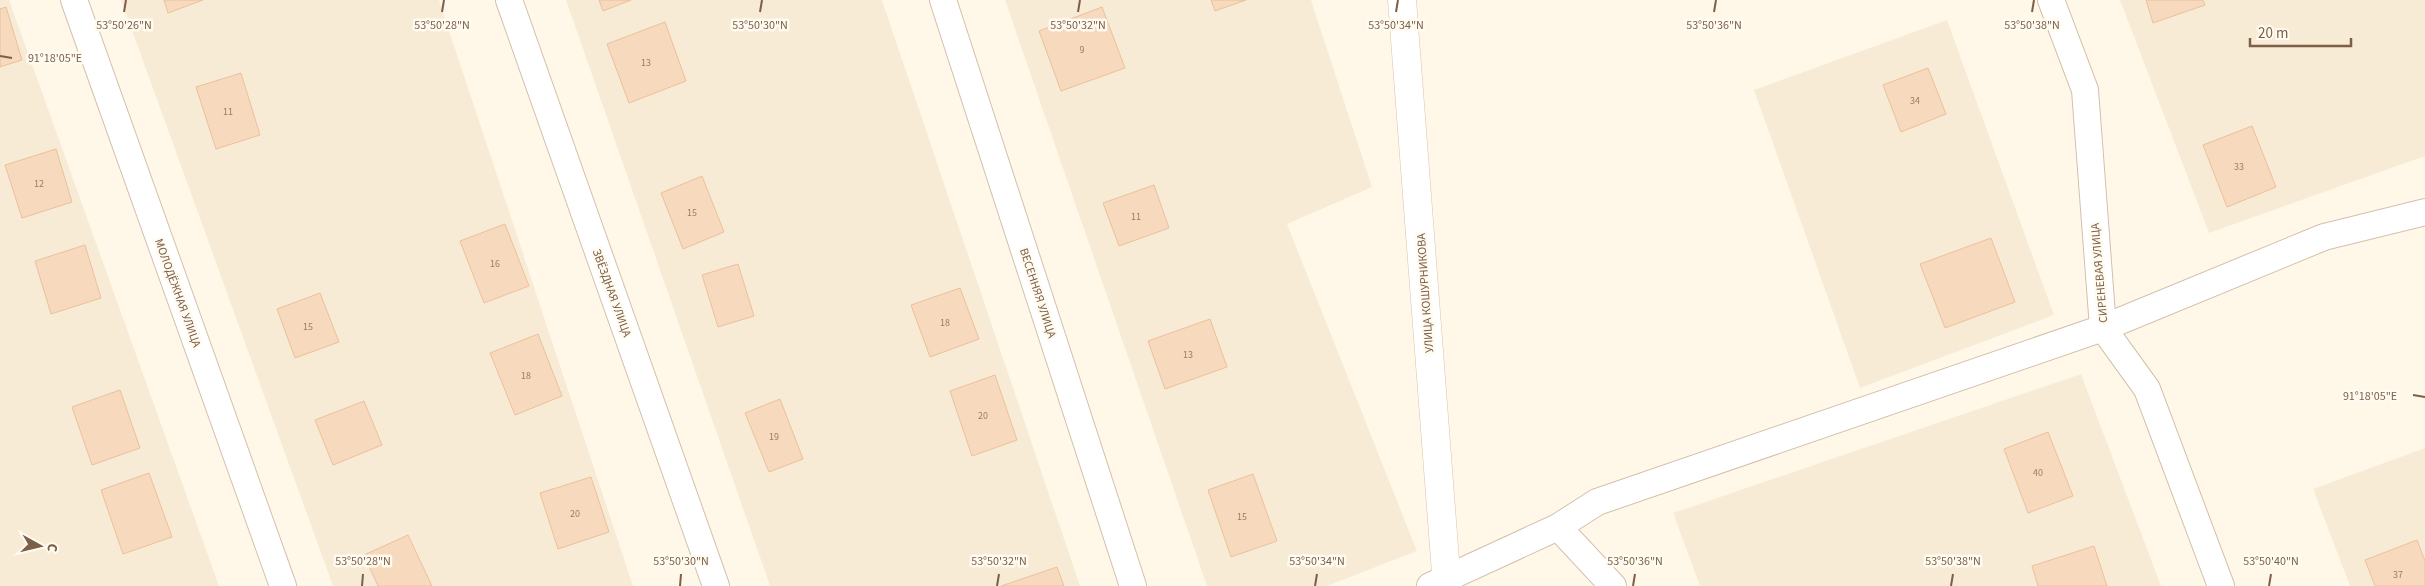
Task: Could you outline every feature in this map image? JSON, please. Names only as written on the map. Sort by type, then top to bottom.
[{"type":"main road","name":"УЛИЦА КОШУРНИКОВА","points":[[1402,0],[1441,584]]},
{"type":"street","name":"МОЛОДЁЖНАЯ УЛИЦА","points":[[74,0],[283,586]]},
{"type":"street","name":"ЗВЁЗДНАЯ УЛИЦА","points":[[509,0],[716,586]]},
{"type":"street","name":"ВЕСЕННЯЯ УЛИЦА","points":[[943,0],[1134,586]]},
{"type":"street","name":"СИРЕНЕВАЯ УЛИЦА","points":[[2051,0],[2084,90],[2103,328],[2147,389],[2221,586]]},
{"type":"street","points":[[1441,584],[1558,526],[1598,502],[2103,328],[2324,237],[2425,212]]},
{"type":"street","points":[[1558,526],[1613,586]]},
{"type":"shaded area","points":[[0,0],[9,0],[219,586],[0,586]]},
{"type":"shaded area","points":[[121,0],[439,0],[633,586],[333,586]]},
{"type":"shaded area","points":[[566,0],[882,0],[1080,586],[770,586]]},
{"type":"shaded area","points":[[1005,0],[1311,0],[1372,187],[1287,224],[1417,551],[1327,586],[1207,586]]},
{"type":"shaded area","points":[[2120,0],[2425,0],[2425,156],[2209,233]]},
{"type":"shaded area","points":[[1947,20],[2054,315],[1860,388],[1754,90]]},
{"type":"shaded area","points":[[2081,374],[2161,586],[1700,586],[1673,513]]},
{"type":"shaded area","points":[[2425,448],[2425,586],[2350,586],[2313,489]]},
{"type":"building","points":[[164,0],[203,0],[168,13]]},
{"type":"building","points":[[599,0],[631,0],[603,11]]},
{"type":"building","points":[[1211,0],[1246,0],[1215,11]]},
{"type":"building","points":[[2146,0],[2203,0],[2205,5],[2153,23]]},
{"type":"building","points":[[6,7],[22,60],[0,67],[0,9]]},
{"type":"building","points":[[1102,7],[1125,68],[1061,91],[1039,31]]},
{"type":"building","points":[[665,22],[686,81],[629,103],[607,44]]},
{"type":"building","points":[[1928,68],[1946,114],[1901,132],[1883,85]]},
{"type":"building","points":[[241,73],[260,135],[216,149],[196,87]]},
{"type":"building","points":[[2252,126],[2276,187],[2227,207],[2203,145]]},
{"type":"building","points":[[56,149],[72,202],[22,218],[5,165]]},
{"type":"building","points":[[702,176],[724,232],[683,249],[661,193]]},
{"type":"building","points":[[1154,185],[1169,228],[1119,246],[1103,203]]},
{"type":"building","points":[[505,224],[529,286],[484,303],[460,241]]},
{"type":"building","points":[[1991,238],[2015,302],[1945,328],[1920,264]]},
{"type":"building","points":[[85,245],[101,298],[51,314],[35,261]]},
{"type":"building","points":[[738,264],[754,316],[718,327],[702,275]]},
{"type":"building","points":[[960,288],[979,339],[930,357],[911,305]]},
{"type":"building","points":[[320,293],[339,342],[295,358],[277,309]]},
{"type":"building","points":[[1210,319],[1227,367],[1165,389],[1148,341]]},
{"type":"building","points":[[538,334],[562,396],[515,415],[490,353]]},
{"type":"building","points":[[995,375],[1017,440],[972,456],[950,391]]},
{"type":"building","points":[[120,390],[140,448],[92,465],[72,407]]},
{"type":"building","points":[[780,399],[803,459],[769,472],[745,413]]},
{"type":"building","points":[[364,401],[382,445],[333,465],[315,420]]},
{"type":"building","points":[[2048,432],[2073,496],[2028,513],[2004,449]]},
{"type":"building","points":[[149,473],[172,537],[123,554],[101,490]]},
{"type":"building","points":[[1253,474],[1277,541],[1231,557],[1208,490]]},
{"type":"building","points":[[591,477],[609,532],[558,549],[540,493]]},
{"type":"building","points":[[408,535],[432,586],[378,586],[364,555]]},
{"type":"building","points":[[2417,540],[2425,561],[2425,586],[2375,586],[2365,560]]},
{"type":"building","points":[[2094,546],[2107,586],[2038,586],[2032,566]]},
{"type":"building","points":[[1057,567],[1064,586],[1001,586]]}]
